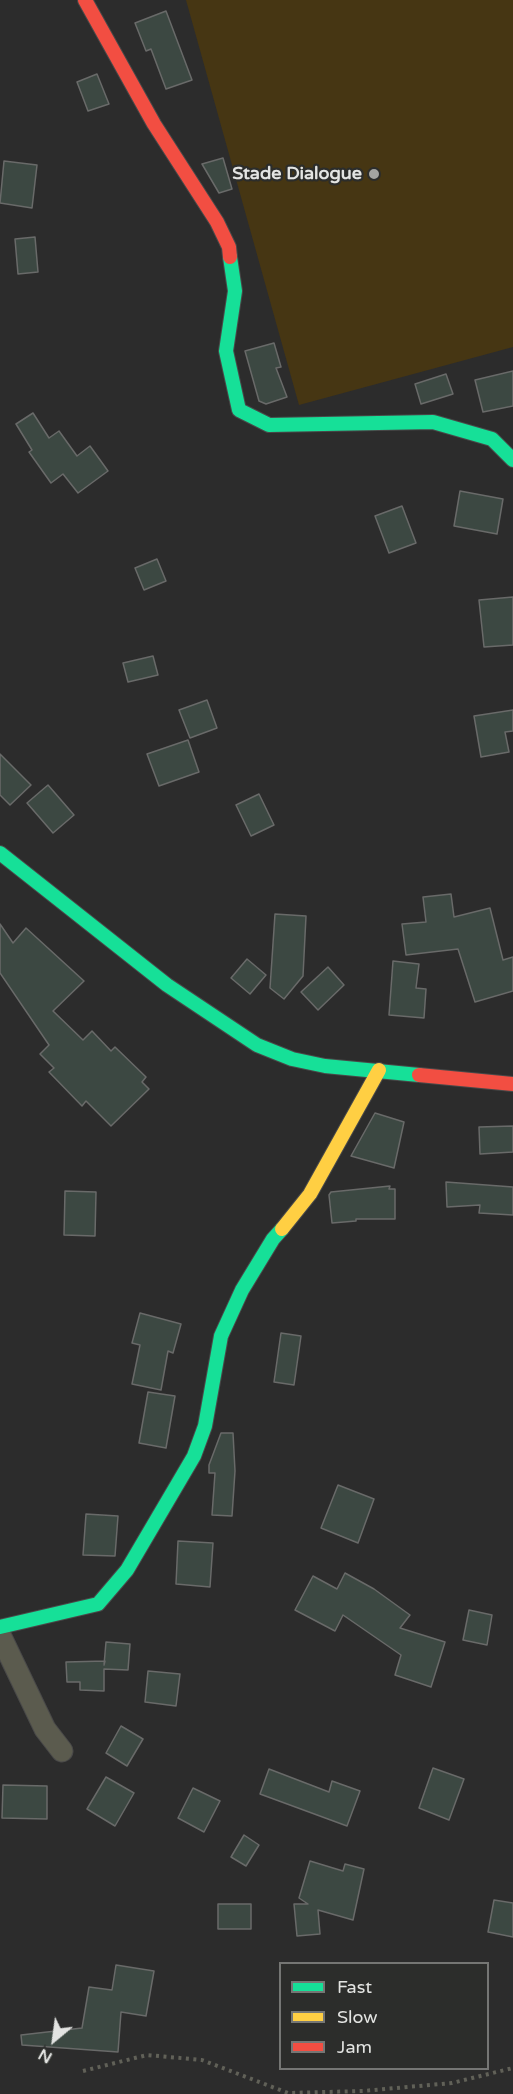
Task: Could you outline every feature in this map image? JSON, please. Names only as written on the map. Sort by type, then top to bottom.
[{"type":"street","points":[[85,0],[154,124],[217,222],[229,247],[236,291],[226,351],[239,410],[269,425],[432,422],[492,439],[513,460]]},
{"type":"street","points":[[0,853],[167,985],[257,1046],[292,1059],[325,1066],[513,1084]]},
{"type":"street","points":[[0,1627],[98,1604],[127,1570],[194,1456],[205,1426],[221,1336],[242,1290],[273,1239],[310,1194],[379,1070]]},
{"type":"street","points":[[0,1635],[45,1729],[62,1751]]},
{"type":"path","points":[[82,2071],[147,2055],[202,2060],[288,2093],[363,2091],[452,2083],[513,2068]]},
{"type":"shaded area","name":"Stade Dialogue","points":[[186,0],[513,0],[513,347],[299,405]]},
{"type":"building","points":[[166,11],[192,80],[166,89],[151,49],[146,51],[135,23]]},
{"type":"building","points":[[97,74],[109,104],[88,111],[77,82]]},
{"type":"building","points":[[223,158],[232,189],[219,193],[202,164]]},
{"type":"building","points":[[4,161],[37,165],[32,208],[0,203]]},
{"type":"building","points":[[35,237],[38,272],[18,274],[15,239]]},
{"type":"building","points":[[274,343],[281,367],[276,368],[287,397],[266,404],[259,401],[245,351]]},
{"type":"building","points":[[513,371],[513,406],[483,412],[475,380]]},
{"type":"building","points":[[446,374],[453,394],[421,404],[415,384]]},
{"type":"building","points":[[33,413],[49,438],[59,431],[77,456],[90,446],[108,471],[78,493],[63,474],[51,483],[29,452],[32,450],[16,424]]},
{"type":"building","points":[[460,491],[503,499],[497,534],[454,526]]},
{"type":"building","points":[[402,506],[416,543],[389,553],[375,516]]},
{"type":"building","points":[[157,559],[166,581],[144,590],[135,568]]},
{"type":"building","points":[[513,597],[513,645],[484,647],[479,600]]},
{"type":"building","points":[[153,656],[158,675],[128,682],[123,663]]},
{"type":"building","points":[[207,700],[217,728],[190,738],[179,710]]},
{"type":"building","points":[[513,710],[513,731],[505,732],[509,752],[481,757],[474,716]]},
{"type":"building","points":[[188,740],[199,772],[159,786],[147,754]]},
{"type":"building","points":[[0,754],[31,785],[10,805],[0,795]]},
{"type":"building","points":[[48,785],[74,815],[53,833],[27,803]]},
{"type":"building","points":[[259,794],[274,825],[251,836],[236,805]]},
{"type":"building","points":[[451,894],[454,917],[490,908],[503,960],[513,957],[513,991],[475,1002],[458,949],[406,955],[402,924],[426,922],[423,897]]},
{"type":"building","points":[[275,914],[306,916],[303,976],[284,999],[270,988]]},
{"type":"building","points":[[0,924],[13,943],[26,928],[84,981],[53,1011],[83,1040],[92,1031],[111,1051],[115,1047],[146,1077],[142,1082],[149,1089],[111,1126],[86,1101],[82,1106],[49,1072],[54,1068],[40,1054],[49,1045],[0,973]]},
{"type":"building","points":[[247,959],[266,975],[250,994],[231,978]]},
{"type":"building","points":[[393,961],[419,964],[416,988],[426,989],[424,1018],[389,1015]]},
{"type":"building","points":[[328,967],[344,985],[318,1010],[301,992]]},
{"type":"building","points":[[375,1113],[404,1122],[394,1168],[351,1156]]},
{"type":"building","points":[[513,1126],[513,1152],[480,1154],[479,1127]]},
{"type":"building","points":[[446,1182],[513,1187],[513,1215],[479,1213],[480,1205],[447,1207]]},
{"type":"building","points":[[390,1186],[389,1189],[395,1189],[395,1219],[356,1219],[356,1221],[332,1223],[329,1195],[331,1192]]},
{"type":"building","points":[[65,1191],[96,1192],[95,1236],[64,1235]]},
{"type":"building","points":[[140,1313],[181,1324],[173,1353],[168,1351],[161,1390],[132,1384],[140,1345],[132,1343]]},
{"type":"building","points":[[281,1333],[301,1336],[294,1385],[274,1382]]},
{"type":"building","points":[[148,1392],[175,1396],[166,1448],[139,1443]]},
{"type":"building","points":[[221,1433],[233,1433],[235,1471],[232,1516],[212,1515],[215,1473],[209,1473],[209,1465]]},
{"type":"building","points":[[338,1485],[374,1499],[358,1543],[321,1528]]},
{"type":"building","points":[[86,1514],[118,1516],[115,1556],[83,1555]]},
{"type":"building","points":[[178,1541],[213,1543],[210,1587],[176,1584]]},
{"type":"building","points":[[345,1573],[374,1589],[410,1615],[400,1628],[445,1642],[431,1687],[395,1675],[401,1655],[343,1615],[335,1631],[295,1610],[313,1576],[337,1589]]},
{"type":"building","points":[[469,1610],[492,1615],[487,1645],[463,1640]]},
{"type":"building","points":[[106,1642],[130,1644],[128,1670],[104,1669],[104,1691],[80,1690],[80,1682],[67,1682],[66,1662],[104,1661]]},
{"type":"building","points":[[148,1671],[180,1674],[176,1706],[145,1702]]},
{"type":"building","points":[[121,1726],[143,1739],[127,1766],[106,1753]]},
{"type":"building","points":[[433,1768],[464,1779],[449,1820],[419,1808]]},
{"type":"building","points":[[269,1769],[329,1792],[332,1781],[360,1791],[347,1826],[260,1794]]},
{"type":"building","points":[[106,1777],[134,1793],[115,1826],[87,1809]]},
{"type":"building","points":[[3,1785],[47,1786],[47,1819],[2,1818]]},
{"type":"building","points":[[193,1788],[220,1801],[204,1832],[178,1818]]},
{"type":"building","points":[[244,1835],[259,1845],[246,1866],[231,1857]]},
{"type":"building","points":[[310,1861],[343,1871],[345,1864],[364,1869],[353,1920],[318,1910],[320,1934],[297,1936],[294,1904],[308,1904],[299,1898]]},
{"type":"building","points":[[494,1900],[513,1903],[513,1937],[488,1932]]},
{"type":"building","points":[[218,1904],[251,1904],[251,1929],[218,1929]]},
{"type":"building","points":[[116,1965],[154,1971],[146,2016],[121,2012],[118,2052],[22,2045],[21,2035],[82,2028],[89,1987],[112,1990]]},
{"type":"traffic: fast","points":[[230,257],[235,291],[226,351],[239,410],[269,425],[433,422],[492,439],[513,460]]},
{"type":"traffic: fast","points":[[0,853],[167,985],[257,1045],[292,1059],[325,1066],[419,1075]]},
{"type":"traffic: fast","points":[[0,1627],[98,1604],[127,1570],[194,1456],[205,1426],[221,1336],[242,1290],[273,1239],[282,1229]]},
{"type":"traffic: slow","points":[[282,1229],[310,1194],[379,1070]]},
{"type":"traffic: jam","points":[[85,0],[154,124],[217,222],[229,247],[230,257]]},
{"type":"traffic: jam","points":[[419,1075],[513,1084]]},
{"type":"place","name":"Stade Dialogue","points":[[374,174]]}]
